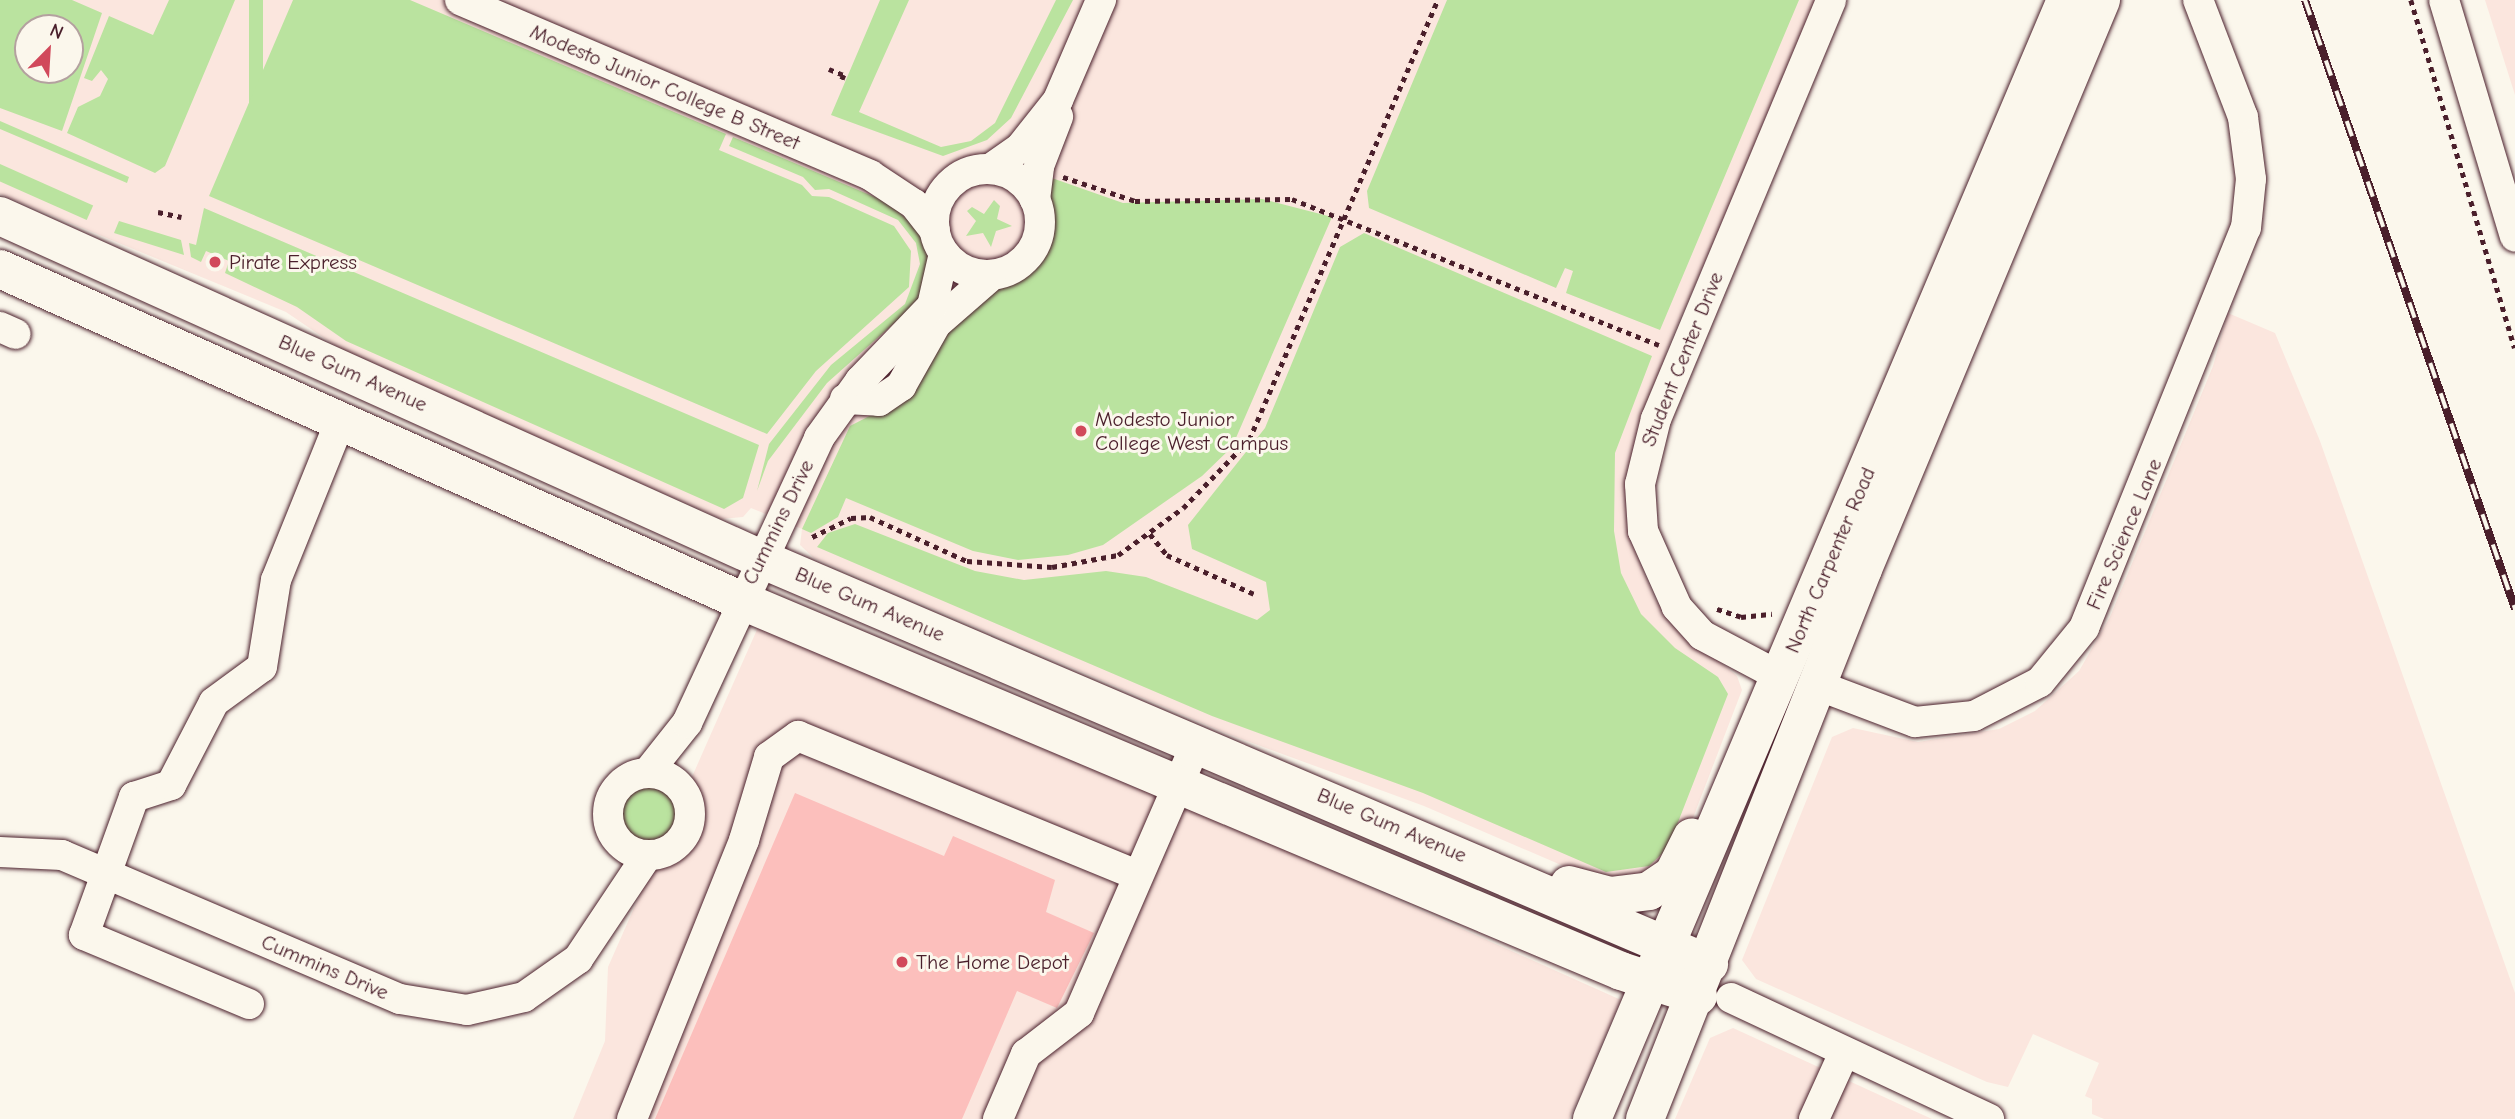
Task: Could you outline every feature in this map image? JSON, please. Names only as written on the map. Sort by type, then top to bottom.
[{"type":"main road","name":"North Carpenter Road","points":[[1592,1119],[1668,946],[1779,676],[2066,0]]},
{"type":"main road","name":"North Carpenter Road","points":[[1645,1119],[1713,986],[1817,685],[2101,0]]},
{"type":"main road","name":"Blue Gum Avenue","points":[[0,216],[761,559],[1197,741],[1668,946],[1713,986]]},
{"type":"main road","name":"Blue Gum Avenue","points":[[0,269],[339,424],[1174,786],[1650,982],[1713,986]]},
{"type":"main road","points":[[1393,825],[1589,892],[1649,891],[1680,863],[1743,720],[1779,676]]},
{"type":"street","name":"Modesto Junior College B Street","points":[[460,0],[870,175],[914,204],[939,242]]},
{"type":"street","points":[[1058,100],[1060,111],[1039,166],[1035,200],[1040,226],[1031,251],[1012,269],[990,275],[964,270],[939,242],[938,201],[954,181],[990,169],[1020,148],[1058,100],[1101,0]]},
{"type":"street","name":"Student Center Drive","points":[[1779,676],[1702,635],[1677,607],[1643,531],[1640,484],[1656,419],[1831,0]]},
{"type":"street","name":"Fire Science Lane","points":[[1817,685],[1886,713],[1938,723],[2012,701],[2066,655],[2101,594],[2235,263],[2250,204],[2248,146],[2198,0]]},
{"type":"street","points":[[2444,0],[2513,225]]},
{"type":"street","points":[[990,169],[1016,178],[1035,200]]},
{"type":"street","name":"Modesto Junior College B Street","points":[[870,175],[954,181]]},
{"type":"street","name":"Cummins Drive","points":[[687,723],[679,786],[689,802],[688,828],[672,849],[634,851],[612,835],[608,807],[622,782],[648,772],[687,723],[740,600],[819,438],[845,399],[902,344],[937,296],[939,242]]},
{"type":"street","name":"Cummins Drive","points":[[902,344],[935,326],[990,275]]},
{"type":"street","points":[[845,399],[879,401],[901,386],[935,326]]},
{"type":"street","points":[[249,1004],[84,935],[134,797],[171,785],[214,702],[262,667],[276,580],[339,424]]},
{"type":"street","points":[[632,1119],[744,840],[769,757],[798,736],[1138,875]]},
{"type":"street","points":[[998,1119],[1026,1054],[1079,1013],[1174,786],[1197,741]]},
{"type":"street","points":[[648,772],[679,786]]},
{"type":"street","name":"Cummins Drive","points":[[0,852],[62,855],[401,999],[467,1010],[515,1000],[552,981],[592,945],[617,897],[634,851]]},
{"type":"street","name":"Blue Gum Avenue","points":[[1713,986],[1844,1053],[1989,1119]]},
{"type":"street","points":[[1814,1119],[1844,1053]]},
{"type":"path","points":[[812,537],[851,518],[870,517],[967,561],[1014,568],[1118,555],[1150,534],[1225,470],[1249,440],[1438,0]]},
{"type":"path","points":[[2411,0],[2515,348]]},
{"type":"path","points":[[829,69],[844,75],[842,80]]},
{"type":"path","points":[[1049,171],[1126,200],[1270,196],[1345,218],[1667,349]]},
{"type":"path","points":[[158,212],[181,217]]},
{"type":"path","points":[[1150,534],[1167,555],[1254,594]]},
{"type":"path","points":[[1706,602],[1741,617],[1772,614]]},
{"type":"shaded area","name":"Modesto Junior College West Campus","points":[[0,0],[1819,0],[1667,349],[1627,503],[1630,539],[1655,599],[1669,620],[1737,676],[1742,690],[1683,844],[1640,883],[1582,874],[1424,806],[1228,734],[814,558],[800,545],[802,529],[751,508],[743,517],[721,519],[349,355],[286,312],[0,194]]},
{"type":"shaded area","points":[[2485,0],[2515,0],[2515,95]]},
{"type":"shaded area","points":[[2228,313],[2275,333],[2320,441],[2515,993],[2515,1119],[2104,1119],[2092,1114],[2092,1099],[2085,1096],[2099,1063],[2033,1034],[2008,1087],[1987,1082],[1756,979],[1742,960],[1832,737],[1853,728],[1918,742],[1999,729],[2035,711],[2079,671],[2110,617],[2213,366]]},
{"type":"shaded area","points":[[763,616],[1621,1000],[1569,1119],[573,1119],[605,1041],[608,967]]},
{"type":"shaded area","points":[[1733,1028],[1932,1119],[1675,1119],[1710,1038]]},
{"type":"green space","points":[[0,0],[72,0],[102,13],[84,66],[84,14],[14,14],[14,84],[78,84],[62,131],[0,108]]},
{"type":"green space","points":[[169,0],[235,0],[165,166],[155,173],[67,133],[78,107],[100,96],[108,79],[101,70],[92,81],[84,78],[109,16],[153,35]]},
{"type":"green space","points":[[249,0],[263,0],[263,187],[249,187]]},
{"type":"green space","points":[[293,0],[410,0],[726,134],[719,150],[802,185],[812,196],[829,197],[894,226],[911,251],[909,287],[816,371],[767,434],[209,196]]},
{"type":"green space","points":[[880,0],[909,0],[859,112],[941,147],[971,141],[995,123],[1056,0],[1073,0],[1011,118],[987,140],[943,156],[831,115]]},
{"type":"green space","points":[[1447,0],[1799,0],[1660,330],[1566,293],[1573,271],[1565,268],[1556,288],[1369,208],[1367,191]]},
{"type":"green space","points":[[0,121],[129,177],[127,183],[0,129]]},
{"type":"green space","points":[[733,137],[889,203],[922,233],[929,255],[920,300],[827,383],[768,461],[757,491],[769,444],[831,365],[905,304],[920,264],[916,243],[898,220],[829,189],[815,190],[803,177],[729,146]]},
{"type":"green space","points":[[0,164],[93,205],[87,220],[0,182]]},
{"type":"green space","points":[[1049,177],[1123,203],[1262,199],[1332,217],[1232,447],[1202,476],[1103,545],[1068,555],[1018,560],[973,551],[846,498],[838,517],[811,533],[802,529],[850,426],[881,410],[941,338],[991,292],[1038,262],[1050,233]]},
{"type":"green space","points":[[994,200],[1000,206],[997,219],[1012,226],[996,231],[991,247],[983,233],[966,236],[976,221],[967,211],[972,207],[984,214]]},
{"type":"green space","points":[[204,208],[759,445],[743,498],[724,509],[346,341],[297,307],[225,273],[229,261],[206,251],[201,262],[191,257],[189,243],[196,245]]},
{"type":"green space","points":[[119,221],[181,240],[184,255],[114,233]]},
{"type":"green space","points":[[1364,233],[1652,356],[1615,453],[1614,531],[1621,573],[1641,614],[1675,648],[1718,677],[1728,694],[1668,848],[1649,866],[1606,872],[1423,793],[1212,716],[817,547],[828,533],[855,524],[975,571],[1024,580],[1106,571],[1146,577],[1257,620],[1270,610],[1266,582],[1192,549],[1188,525],[1265,428],[1340,247]]},
{"type":"green space","points":[[650,786],[661,788],[670,794],[676,803],[676,825],[670,834],[661,840],[650,842],[639,840],[630,834],[624,825],[622,814],[624,803],[630,794],[639,788]]},
{"type":"building","name":"The Home Depot","points":[[795,793],[944,856],[953,836],[1055,880],[1046,912],[1094,933],[1057,1008],[1017,991],[962,1119],[655,1119]]},
{"type":"railway","points":[[2305,0],[2515,609]]},
{"type":"place","name":"Pirate Express","points":[[215,262]]},
{"type":"place","name":"Modesto Junior College West Campus","points":[[1081,431]]},
{"type":"place","name":"The Home Depot","points":[[902,962]]}]
